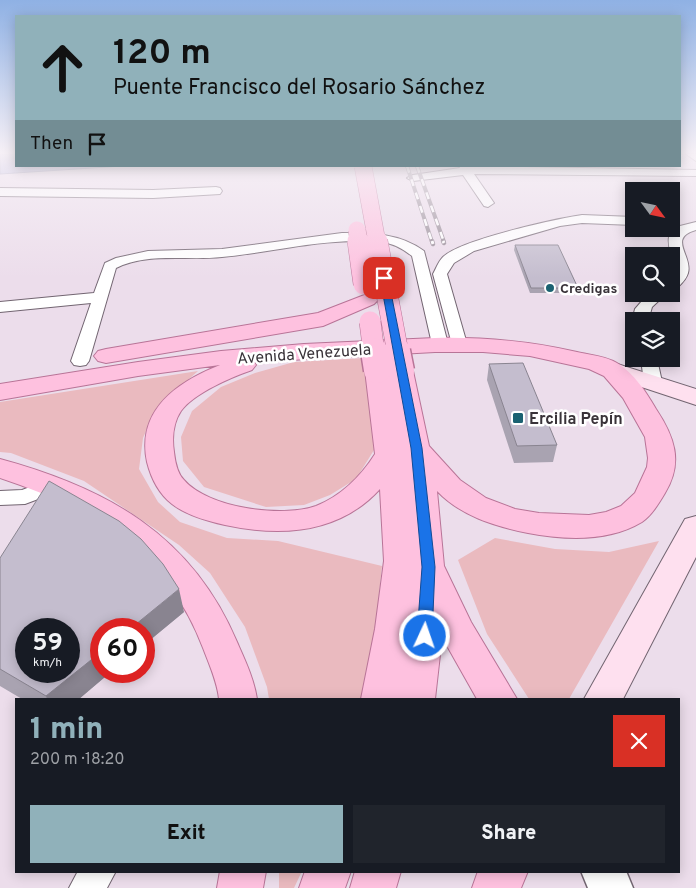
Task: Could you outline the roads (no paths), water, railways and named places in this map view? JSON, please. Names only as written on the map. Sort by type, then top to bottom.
[{"type":"main road","points":[[353,195],[367,302],[389,371]]},
{"type":"main road","points":[[367,195],[389,371],[402,452],[428,567],[457,630],[497,698]]},
{"type":"main road","points":[[0,375],[323,319],[367,302]]},
{"type":"main road","name":"Avenida Venezuela","points":[[0,392],[218,358],[295,351],[449,344],[530,347],[608,368]]},
{"type":"main road","points":[[295,351],[236,367],[213,377],[170,408],[162,423],[159,451],[164,469],[172,486],[188,499],[209,511],[238,518],[296,520],[324,514],[346,503],[364,489],[402,452]]},
{"type":"main road","points":[[402,452],[476,506],[509,517],[568,529],[599,526],[626,517],[644,504],[655,486],[663,466],[662,445],[654,426],[643,408],[622,380],[608,368]]},
{"type":"main road","points":[[608,368],[651,370],[696,397]]},
{"type":"main road","points":[[380,698],[394,629],[400,561],[397,508],[402,452]]},
{"type":"main road","points":[[0,468],[54,485],[122,520],[160,550],[191,586],[218,634],[231,693]]},
{"type":"main road","points":[[604,698],[696,527]]},
{"type":"main road","points":[[416,698],[425,636],[428,567]]},
{"type":"main road","points":[[240,888],[243,873]]},
{"type":"main road","points":[[322,888],[327,873]]},
{"type":"main road","points":[[373,888],[377,873]]},
{"type":"main road","points":[[495,888],[504,873]]},
{"type":"street","points":[[483,195],[488,203]]},
{"type":"street","points":[[449,344],[440,274],[448,260],[469,248],[559,222],[582,219],[625,221]]},
{"type":"street","points":[[680,224],[696,225]]},
{"type":"street","points":[[675,247],[676,237],[686,229],[696,225]]},
{"type":"street","points":[[80,361],[110,266],[126,258],[220,254],[330,238],[357,236],[384,238],[398,242],[419,254],[449,344]]},
{"type":"street","points":[[680,259],[682,270],[680,274]]},
{"type":"street","points":[[0,307],[100,297]]},
{"type":"street","points":[[0,498],[25,498],[54,485]]},
{"type":"street","points":[[86,888],[98,873]]},
{"type":"street","points":[[603,873],[612,888]]},
{"type":"railway","points":[[417,195],[432,242]]},
{"type":"railway","points":[[427,195],[444,242]]},
{"type":"place","name":"Credigas","points":[[550,288]]},
{"type":"place","name":"Ercilia Pepín","points":[[518,418]]}]
